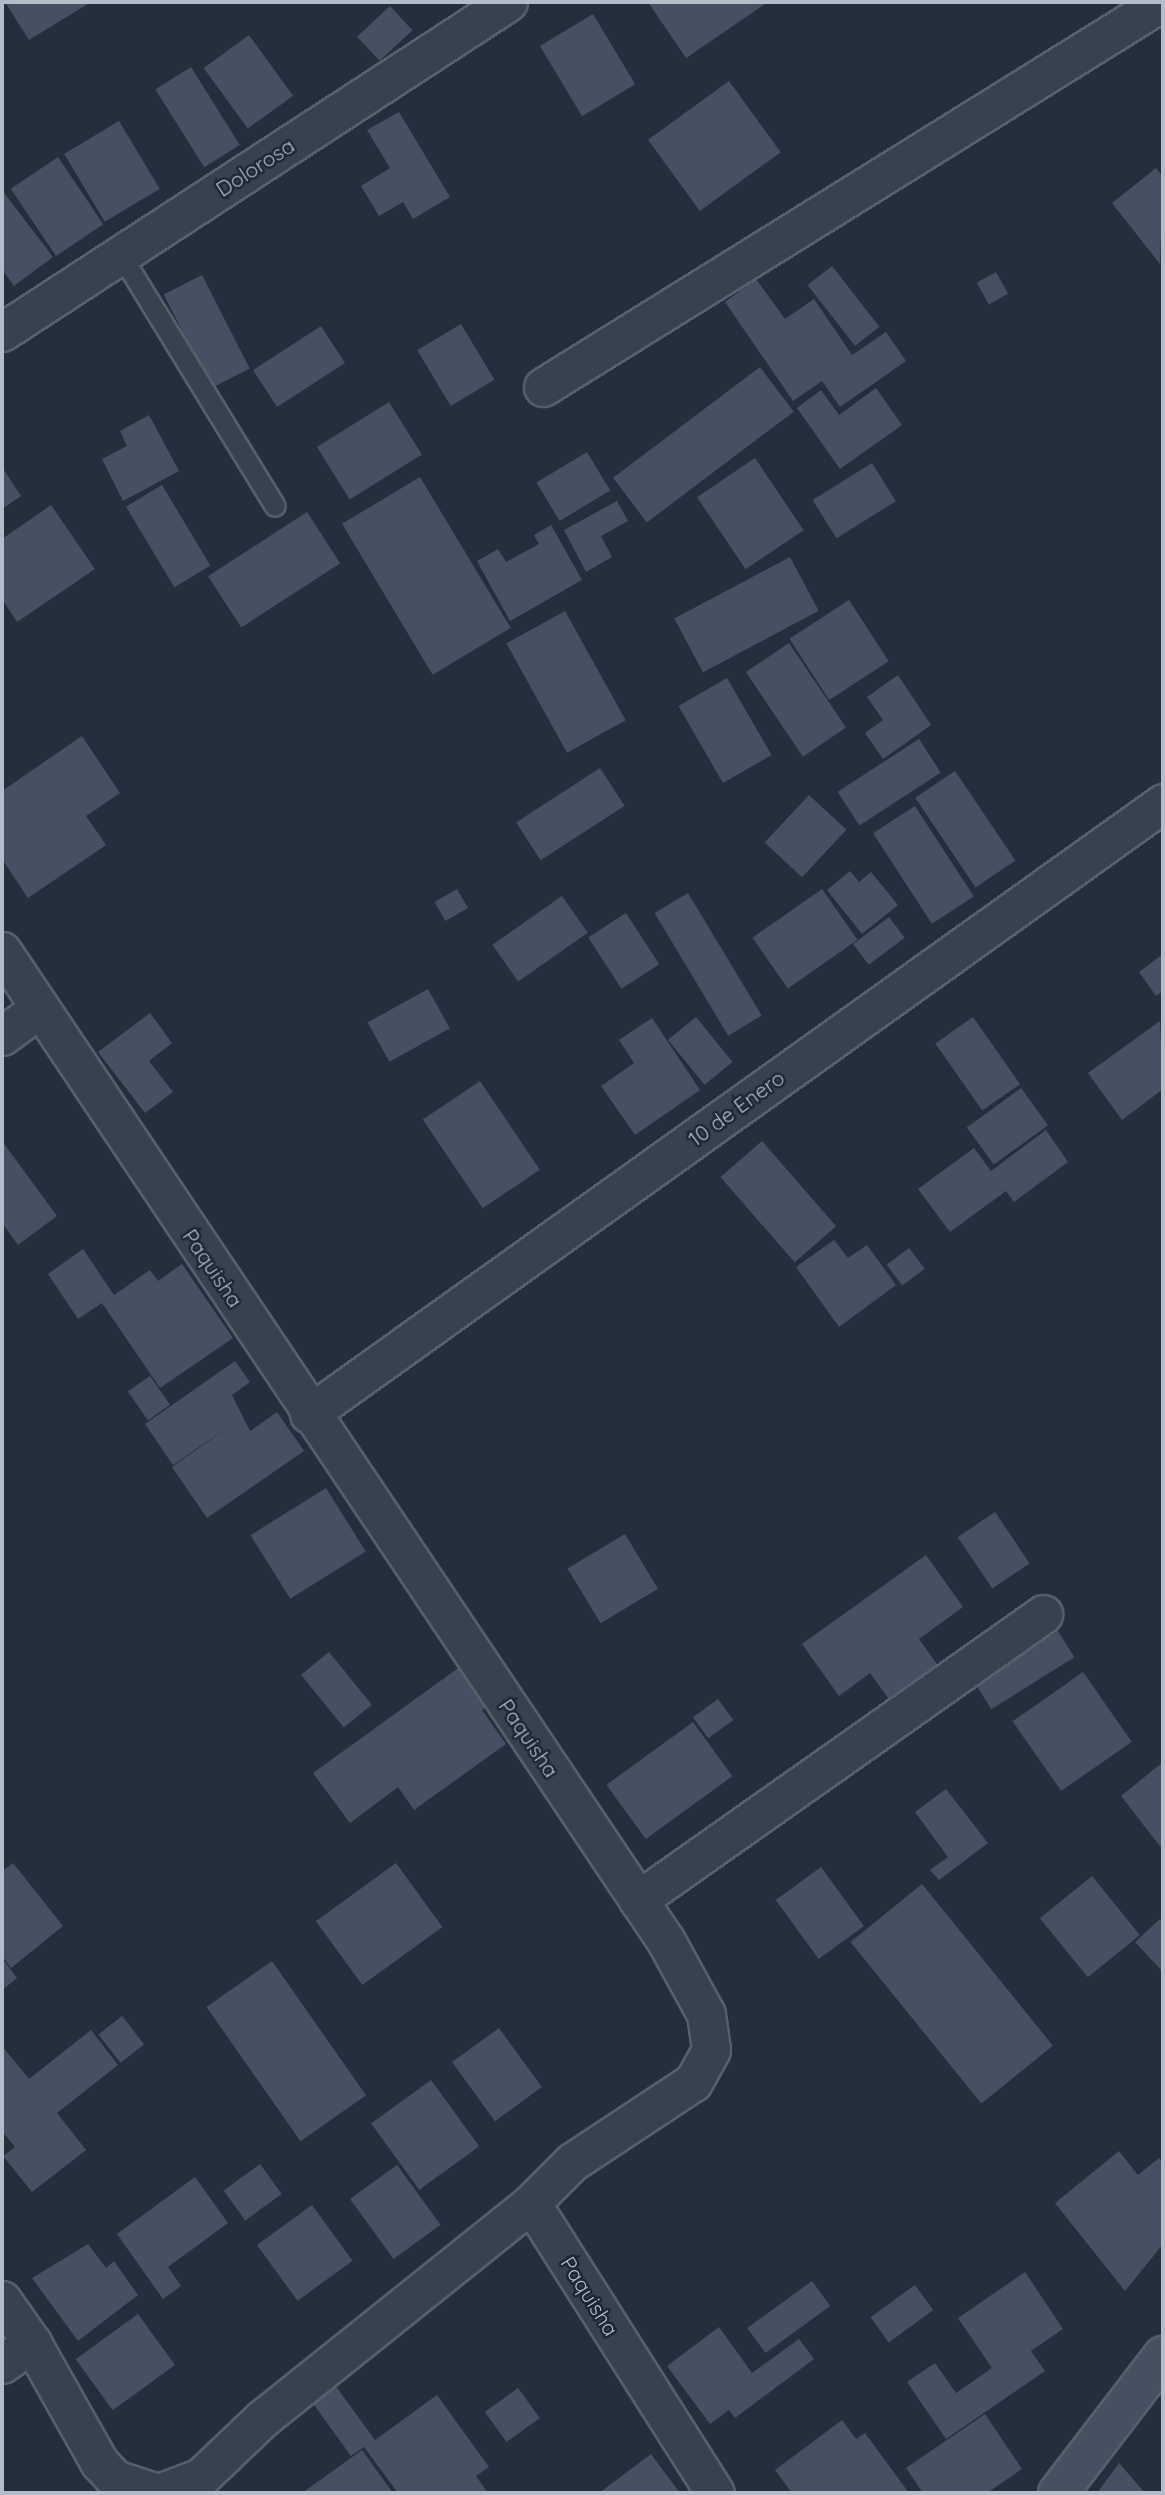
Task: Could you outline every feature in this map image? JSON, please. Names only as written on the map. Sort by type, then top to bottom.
[{"type":"street","name":"Dolorosa","points":[[2,332],[508,2]]},
{"type":"street","points":[[544,387],[1162,2]]},
{"type":"street","name":"10 de Enero","points":[[309,1414],[1163,803]]},
{"type":"street","name":"Paquisha","points":[[2,951],[309,1414],[638,1900],[706,2014],[711,2050],[693,2082],[572,2162],[531,2203],[715,2493]]},
{"type":"street","points":[[2,1036],[40,1008]]},
{"type":"street","points":[[638,1900],[1043,1614]]},
{"type":"street","points":[[2,2300],[32,2343],[99,2462],[115,2479],[158,2493],[201,2477],[263,2418],[531,2203]]},
{"type":"street","points":[[2,2364],[32,2343]]},
{"type":"street","points":[[1058,2493],[1163,2356]]},
{"type":"lane","points":[[121,254],[275,506]]},
{"type":"building","points":[[5,2],[91,2],[29,40]]},
{"type":"building","points":[[648,2],[768,2],[686,58]]},
{"type":"building","points":[[390,6],[413,30],[380,61],[357,37]]},
{"type":"building","points":[[593,14],[635,84],[582,116],[540,46]]},
{"type":"building","points":[[249,35],[293,96],[248,129],[204,68]]},
{"type":"building","points":[[191,67],[240,145],[204,167],[155,89]]},
{"type":"building","points":[[729,81],[781,152],[700,211],[648,140]]},
{"type":"building","points":[[399,112],[450,197],[413,219],[403,202],[379,216],[361,186],[390,168],[367,130]]},
{"type":"building","points":[[119,121],[160,189],[105,222],[64,154]]},
{"type":"building","points":[[58,157],[103,224],[56,256],[11,189]]},
{"type":"building","points":[[1156,168],[1163,177],[1160,264],[1112,203]]},
{"type":"building","points":[[2,190],[53,257],[14,286],[2,269]]},
{"type":"building","points":[[832,266],[879,327],[855,346],[808,285]]},
{"type":"building","points":[[996,272],[1008,294],[989,305],[977,283]]},
{"type":"building","points":[[202,275],[250,369],[211,388],[164,295]]},
{"type":"building","points":[[756,279],[785,319],[814,299],[852,355],[886,332],[906,361],[840,407],[822,381],[793,401],[725,302]]},
{"type":"building","points":[[461,324],[494,380],[451,406],[417,350]]},
{"type":"building","points":[[321,326],[345,363],[277,407],[253,370]]},
{"type":"building","points":[[760,367],[794,412],[647,522],[613,478]]},
{"type":"building","points":[[876,388],[902,425],[840,469],[797,408],[821,390],[839,415]]},
{"type":"building","points":[[389,402],[422,455],[350,500],[317,447]]},
{"type":"building","points":[[149,415],[179,471],[123,501],[102,459],[127,446],[120,431]]},
{"type":"building","points":[[587,452],[610,491],[560,521],[536,482]]},
{"type":"building","points":[[755,458],[804,530],[746,569],[697,497]]},
{"type":"building","points":[[872,463],[896,501],[836,538],[813,500]]},
{"type":"building","points":[[2,467],[21,496],[2,509]]},
{"type":"building","points":[[420,477],[511,628],[433,675],[342,524]]},
{"type":"building","points":[[162,485],[210,566],[174,587],[126,507]]},
{"type":"building","points":[[617,501],[628,521],[601,536],[612,557],[586,572],[564,530]]},
{"type":"building","points":[[51,505],[95,569],[17,622],[2,599],[2,539]]},
{"type":"building","points":[[307,512],[340,563],[241,627],[208,576]]},
{"type":"building","points":[[551,525],[582,580],[510,621],[477,561],[498,549],[506,562],[539,544],[534,535]]},
{"type":"building","points":[[790,557],[819,611],[703,672],[674,619]]},
{"type":"building","points":[[849,600],[889,661],[829,700],[789,639]]},
{"type":"building","points":[[565,611],[626,720],[567,753],[506,643]]},
{"type":"building","points":[[789,643],[846,728],[803,757],[746,672]]},
{"type":"building","points":[[898,675],[931,725],[883,759],[865,733],[883,720],[867,697]]},
{"type":"building","points":[[727,678],[772,755],[723,783],[679,706]]},
{"type":"building","points":[[82,736],[120,793],[86,816],[106,845],[28,898],[2,859],[2,791]]},
{"type":"building","points":[[919,739],[941,773],[859,825],[838,792]]},
{"type":"building","points":[[600,768],[625,806],[541,860],[516,822]]},
{"type":"building","points":[[955,771],[1015,861],[976,887],[915,798]]},
{"type":"building","points":[[809,795],[846,830],[802,877],[765,843]]},
{"type":"building","points":[[915,806],[974,897],[932,924],[873,833]]},
{"type":"building","points":[[850,871],[859,882],[871,872],[898,905],[862,934],[827,890]]},
{"type":"building","points":[[457,889],[468,908],[445,921],[434,902]]},
{"type":"building","points":[[822,889],[858,940],[788,989],[752,938]]},
{"type":"building","points":[[688,893],[762,1016],[728,1036],[655,913]]},
{"type":"building","points":[[562,896],[588,933],[518,982],[492,945]]},
{"type":"building","points":[[626,913],[659,964],[621,989],[588,938]]},
{"type":"building","points":[[889,917],[905,938],[869,965],[853,944]]},
{"type":"building","points":[[1163,954],[1163,991],[1156,996],[1139,972]]},
{"type":"building","points":[[428,989],[450,1028],[389,1062],[368,1022]]},
{"type":"building","points":[[150,1013],[172,1043],[149,1061],[173,1092],[145,1113],[98,1052]]},
{"type":"building","points":[[696,1017],[733,1062],[705,1085],[668,1040]]},
{"type":"building","points":[[973,1017],[1020,1084],[982,1111],[935,1043]]},
{"type":"building","points":[[652,1018],[700,1090],[635,1135],[601,1086],[634,1063],[619,1040]]},
{"type":"building","points":[[1160,1021],[1163,1089],[1122,1120],[1088,1073]]},
{"type":"building","points":[[480,1081],[540,1170],[483,1208],[423,1120]]},
{"type":"building","points":[[1021,1088],[1048,1125],[994,1165],[967,1127]]},
{"type":"building","points":[[1046,1130],[1068,1162],[1014,1202],[1006,1191],[950,1232],[918,1189],[974,1148],[991,1171]]},
{"type":"building","points":[[2,1141],[57,1216],[18,1245],[2,1223]]},
{"type":"building","points":[[762,1141],[836,1226],[795,1262],[720,1177]]},
{"type":"building","points":[[834,1240],[848,1258],[867,1245],[896,1285],[839,1327],[796,1267]]},
{"type":"building","points":[[909,1248],[925,1269],[902,1286],[887,1265]]},
{"type":"building","points":[[83,1249],[114,1295],[150,1270],[158,1281],[182,1264],[233,1338],[160,1388],[102,1303],[78,1319],[48,1274]]},
{"type":"building","points":[[235,1361],[250,1382],[232,1395],[250,1431],[277,1412],[304,1451],[207,1518],[172,1467],[236,1422],[173,1465],[145,1424]]},
{"type":"building","points":[[150,1376],[170,1405],[148,1420],[128,1391]]},
{"type":"building","points":[[326,1488],[366,1552],[290,1599],[251,1535]]},
{"type":"building","points":[[995,1512],[1030,1563],[992,1589],[958,1537]]},
{"type":"building","points":[[625,1534],[658,1589],[601,1623],[568,1569]]},
{"type":"building","points":[[926,1555],[963,1607],[919,1639],[944,1674],[896,1709],[870,1673],[839,1696],[802,1644]]},
{"type":"building","points":[[1058,1631],[1074,1657],[991,1709],[975,1683]]},
{"type":"building","points":[[329,1652],[372,1705],[344,1728],[301,1675]]},
{"type":"building","points":[[461,1666],[489,1705],[482,1710],[506,1744],[414,1810],[398,1787],[350,1823],[313,1773]]},
{"type":"building","points":[[1083,1672],[1132,1742],[1061,1791],[1013,1721]]},
{"type":"building","points":[[718,1699],[733,1720],[708,1738],[693,1717]]},
{"type":"building","points":[[693,1722],[732,1776],[646,1839],[606,1785]]},
{"type":"building","points":[[1163,1762],[1163,1850],[1121,1796]]},
{"type":"building","points":[[946,1789],[988,1843],[939,1880],[930,1870],[948,1857],[915,1812]]},
{"type":"building","points":[[13,1863],[63,1926],[11,1968],[2,1956],[2,1871]]},
{"type":"building","points":[[396,1863],[442,1927],[362,1985],[316,1921]]},
{"type":"building","points":[[821,1867],[864,1926],[819,1959],[776,1900]]},
{"type":"building","points":[[1092,1876],[1140,1935],[1088,1977],[1040,1918]]},
{"type":"building","points":[[922,1884],[1053,2046],[981,2104],[851,1942]]},
{"type":"building","points":[[1160,1919],[1163,1923],[1163,1972],[1135,1942]]},
{"type":"building","points":[[2,1958],[17,1978],[2,1990]]},
{"type":"building","points":[[272,1961],[366,2095],[301,2141],[206,2007]]},
{"type":"building","points":[[122,2016],[144,2044],[121,2063],[98,2034]]},
{"type":"building","points":[[499,2028],[542,2087],[495,2121],[452,2062]]},
{"type":"building","points":[[91,2030],[118,2065],[57,2113],[86,2150],[32,2192],[3,2156],[15,2147],[2,2131],[2,2046],[29,2079]]},
{"type":"building","points":[[431,2080],[479,2146],[419,2190],[371,2123]]},
{"type":"building","points":[[1119,2151],[1138,2175],[1159,2158],[1163,2164],[1163,2244],[1125,2291],[1055,2203]]},
{"type":"building","points":[[260,2164],[282,2194],[245,2220],[224,2190]]},
{"type":"building","points":[[397,2165],[440,2225],[394,2259],[350,2199]]},
{"type":"building","points":[[195,2177],[228,2223],[168,2267],[181,2286],[163,2299],[117,2234]]},
{"type":"building","points":[[312,2205],[353,2261],[298,2301],[257,2245]]},
{"type":"building","points":[[88,2244],[106,2268],[114,2261],[138,2295],[78,2341],[32,2278]]},
{"type":"building","points":[[1025,2272],[1063,2329],[1031,2351],[1045,2371],[946,2439],[907,2382],[935,2363],[956,2393],[992,2368],[958,2318]]},
{"type":"building","points":[[812,2281],[830,2306],[765,2353],[747,2328]]},
{"type":"building","points":[[915,2285],[933,2310],[889,2342],[871,2317]]},
{"type":"building","points":[[138,2314],[175,2365],[113,2410],[76,2359]]},
{"type":"building","points":[[719,2327],[752,2373],[799,2339],[814,2359],[735,2418],[729,2410],[710,2424],[667,2366]]},
{"type":"building","points":[[332,2381],[375,2440],[437,2395],[489,2467],[476,2476],[488,2493],[398,2493],[364,2447],[351,2456],[309,2398]]},
{"type":"building","points":[[518,2388],[540,2418],[507,2442],[485,2412]]},
{"type":"building","points":[[985,2414],[1022,2469],[987,2493],[923,2493],[906,2468]]},
{"type":"building","points":[[842,2420],[856,2439],[865,2433],[909,2493],[792,2493],[775,2470]]},
{"type":"building","points":[[362,2450],[393,2493],[302,2493]]},
{"type":"building","points":[[651,2454],[680,2493],[599,2493]]},
{"type":"building","points":[[1119,2463],[1145,2493],[1097,2493]]}]
